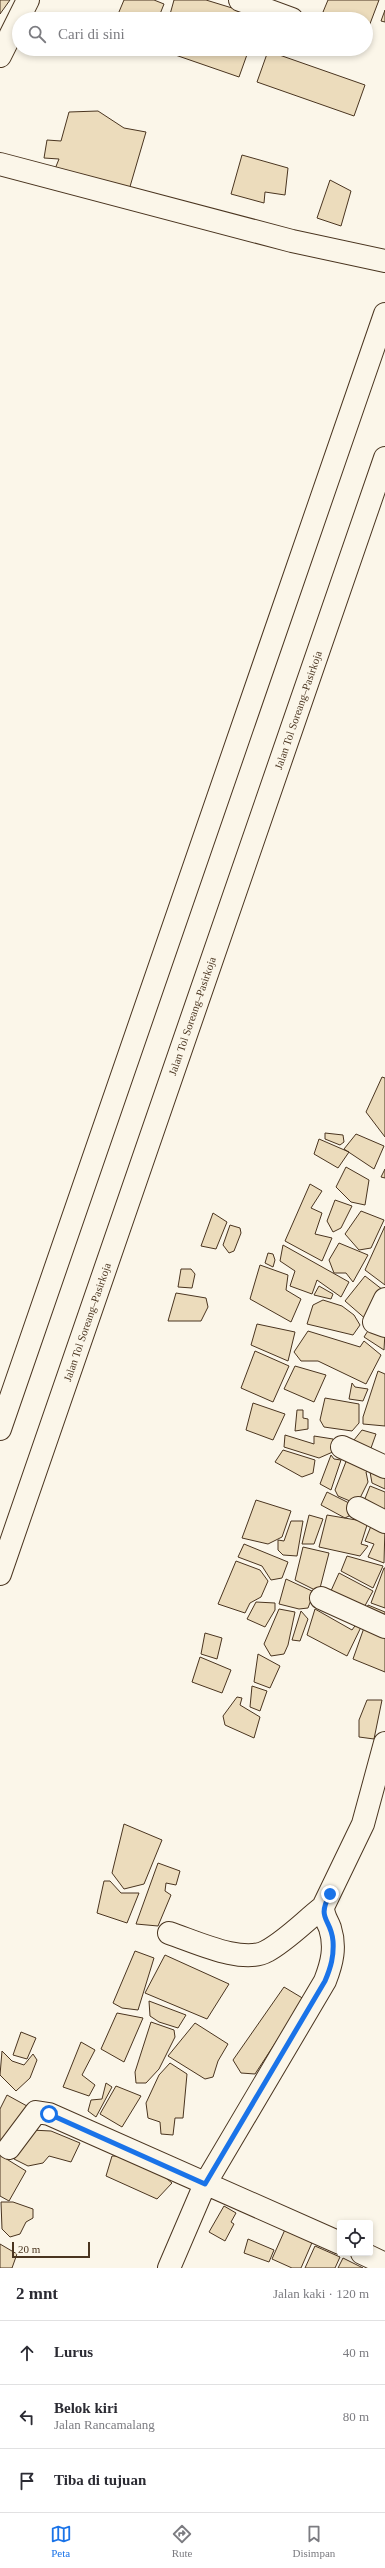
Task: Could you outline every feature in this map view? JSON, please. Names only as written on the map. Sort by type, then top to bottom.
[{"type":"main road","points":[[22,12],[28,0]]},
{"type":"main road","points":[[240,0],[273,12]]},
{"type":"main road","points":[[0,56],[12,32]]},
{"type":"main road","points":[[0,164],[292,241],[385,261]]},
{"type":"main road","points":[[0,1429],[385,314]]},
{"type":"main road","name":"Jalan Tol Soreang–Pasirkoja","points":[[0,1574],[385,458]]},
{"type":"main road","points":[[385,1298],[374,1322],[385,1326]]},
{"type":"main road","points":[[342,1447],[385,1467]]},
{"type":"main road","points":[[358,1508],[385,1522]]},
{"type":"main road","points":[[321,1598],[385,1627]]},
{"type":"main road","points":[[169,1933],[238,1955],[250,1957],[266,1952],[326,1917],[363,1824],[385,1743]]},
{"type":"main road","points":[[169,2268],[205,2184],[325,1981],[333,1962],[333,1940],[326,1917]]},
{"type":"main road","points":[[9,2148],[36,2112],[42,2113],[337,2242]]},
{"type":"main road","points":[[368,2256],[385,2264]]},
{"type":"building","points":[[0,0],[10,0],[0,14]]},
{"type":"building","points":[[124,0],[154,0],[164,4],[161,12],[119,12]]},
{"type":"building","points":[[174,0],[206,0],[245,12],[171,12]]},
{"type":"building","points":[[328,0],[379,0],[373,16],[373,12],[323,12]]},
{"type":"building","points":[[385,10],[385,22],[381,21]]},
{"type":"building","points":[[178,56],[246,56],[239,77]]},
{"type":"building","points":[[266,56],[282,56],[365,85],[354,116],[257,82]]},
{"type":"building","points":[[98,111],[124,128],[146,132],[129,190],[55,169],[59,159],[44,158],[47,140],[61,141],[69,112]]},
{"type":"building","points":[[242,155],[288,168],[285,195],[265,192],[264,203],[231,194]]},
{"type":"building","points":[[330,180],[351,191],[341,226],[317,218]]},
{"type":"building","points":[[382,1077],[385,1078],[385,1137],[366,1112]]},
{"type":"building","points":[[325,1133],[343,1135],[344,1142],[340,1145],[325,1139]]},
{"type":"building","points":[[356,1134],[384,1146],[374,1169],[344,1149]]},
{"type":"building","points":[[319,1139],[349,1152],[338,1168],[314,1154]]},
{"type":"building","points":[[346,1167],[369,1180],[365,1205],[351,1202],[336,1187]]},
{"type":"building","points":[[385,1169],[385,1178],[381,1177]]},
{"type":"building","points":[[310,1184],[322,1191],[311,1208],[322,1213],[315,1234],[332,1238],[322,1261],[285,1241]]},
{"type":"building","points":[[335,1200],[352,1206],[341,1228],[333,1232],[327,1221]]},
{"type":"building","points":[[361,1211],[384,1220],[371,1248],[359,1250],[345,1234]]},
{"type":"building","points":[[213,1213],[227,1222],[216,1249],[201,1246]]},
{"type":"building","points":[[230,1225],[240,1228],[241,1233],[234,1251],[229,1253],[223,1245]]},
{"type":"building","points":[[385,1226],[385,1285],[365,1270]]},
{"type":"building","points":[[339,1243],[368,1255],[353,1282],[346,1273],[334,1273],[329,1260]]},
{"type":"building","points":[[283,1245],[349,1282],[341,1297],[317,1280],[312,1294],[290,1286],[295,1271],[280,1261]]},
{"type":"building","points":[[268,1253],[273,1254],[275,1260],[273,1267],[265,1263]]},
{"type":"building","points":[[260,1265],[288,1275],[286,1290],[301,1299],[291,1322],[250,1299]]},
{"type":"building","points":[[181,1269],[191,1269],[195,1274],[192,1288],[178,1287]]},
{"type":"building","points":[[365,1276],[383,1290],[368,1321],[345,1301]]},
{"type":"building","points":[[319,1286],[333,1294],[331,1299],[314,1295]]},
{"type":"building","points":[[176,1293],[206,1298],[208,1307],[201,1321],[168,1321]]},
{"type":"building","points":[[323,1300],[342,1306],[354,1315],[360,1325],[353,1335],[307,1324],[313,1305]]},
{"type":"building","points":[[257,1324],[295,1332],[288,1361],[251,1345]]},
{"type":"building","points":[[371,1326],[385,1332],[384,1350],[364,1337]]},
{"type":"building","points":[[308,1331],[360,1347],[364,1341],[381,1355],[366,1384],[318,1361],[301,1361],[294,1352]]},
{"type":"building","points":[[255,1351],[289,1366],[273,1402],[241,1388]]},
{"type":"building","points":[[295,1366],[326,1375],[314,1402],[284,1389]]},
{"type":"building","points":[[378,1371],[385,1374],[385,1426],[363,1424],[363,1417]]},
{"type":"building","points":[[352,1383],[355,1387],[368,1389],[363,1401],[349,1399]]},
{"type":"building","points":[[325,1398],[359,1404],[359,1423],[352,1431],[324,1427],[320,1420]]},
{"type":"building","points":[[253,1403],[285,1414],[273,1440],[246,1430]]},
{"type":"building","points":[[297,1410],[303,1410],[303,1418],[308,1419],[308,1429],[295,1431]]},
{"type":"building","points":[[362,1430],[376,1434],[371,1448],[354,1445],[354,1440]]},
{"type":"building","points":[[285,1435],[314,1444],[314,1436],[333,1439],[335,1451],[319,1458],[284,1447]]},
{"type":"building","points":[[283,1450],[315,1460],[313,1473],[302,1477],[275,1462]]},
{"type":"building","points":[[331,1455],[334,1459],[341,1460],[331,1490],[320,1484]]},
{"type":"building","points":[[347,1459],[370,1469],[366,1472],[368,1482],[357,1504],[338,1496],[335,1490]]},
{"type":"building","points":[[370,1472],[385,1473],[385,1489],[372,1483]]},
{"type":"building","points":[[370,1486],[385,1492],[385,1517],[362,1506]]},
{"type":"building","points":[[327,1492],[351,1504],[353,1514],[345,1518],[321,1505]]},
{"type":"building","points":[[256,1500],[291,1511],[282,1537],[268,1544],[242,1538]]},
{"type":"building","points":[[309,1515],[323,1519],[314,1544],[302,1544]]},
{"type":"building","points":[[327,1515],[368,1522],[361,1544],[368,1546],[360,1556],[319,1547]]},
{"type":"building","points":[[291,1521],[303,1521],[297,1556],[283,1555],[278,1550],[278,1540],[284,1541]]},
{"type":"building","points":[[373,1521],[385,1526],[384,1563],[368,1557],[374,1544],[365,1541]]},
{"type":"building","points":[[244,1544],[288,1562],[282,1578],[271,1580],[262,1566],[238,1557]]},
{"type":"building","points":[[303,1547],[329,1553],[319,1592],[295,1580]]},
{"type":"building","points":[[347,1556],[383,1566],[373,1588],[341,1571]]},
{"type":"building","points":[[236,1561],[260,1570],[268,1581],[261,1597],[250,1603],[245,1613],[218,1604]]},
{"type":"building","points":[[385,1568],[385,1608],[371,1603]]},
{"type":"building","points":[[339,1573],[373,1591],[361,1613],[330,1593]]},
{"type":"building","points":[[286,1579],[314,1592],[308,1608],[299,1609],[279,1604]]},
{"type":"building","points":[[256,1602],[275,1603],[275,1610],[265,1627],[247,1619]]},
{"type":"building","points":[[368,1605],[385,1612],[385,1623],[365,1614]]},
{"type":"building","points":[[279,1609],[295,1612],[288,1645],[284,1654],[271,1656],[264,1644]]},
{"type":"building","points":[[315,1609],[352,1630],[357,1623],[362,1625],[347,1656],[307,1635]]},
{"type":"building","points":[[301,1611],[308,1619],[300,1641],[292,1640]]},
{"type":"building","points":[[365,1625],[385,1635],[385,1672],[353,1659]]},
{"type":"building","points":[[205,1633],[222,1638],[217,1659],[201,1654]]},
{"type":"building","points":[[258,1654],[280,1666],[270,1688],[254,1682]]},
{"type":"building","points":[[200,1657],[231,1670],[222,1693],[192,1682]]},
{"type":"building","points":[[252,1686],[267,1691],[260,1711],[250,1707]]},
{"type":"building","points":[[237,1697],[242,1698],[240,1705],[260,1717],[254,1738],[225,1725],[223,1716]]},
{"type":"building","points":[[367,1700],[382,1700],[374,1739],[359,1737],[359,1720]]},
{"type":"building","points":[[124,1824],[162,1840],[144,1884],[124,1889],[112,1873]]},
{"type":"building","points":[[158,1863],[180,1871],[176,1885],[166,1883],[165,1891],[171,1895],[158,1926],[136,1924]]},
{"type":"building","points":[[104,1881],[110,1881],[121,1893],[139,1893],[127,1923],[97,1913]]},
{"type":"building","points":[[135,1951],[154,1958],[138,2010],[122,2008],[113,2003]]},
{"type":"building","points":[[165,1955],[229,1984],[207,2019],[145,1993]]},
{"type":"building","points":[[284,1987],[304,1999],[255,2074],[241,2073],[233,2060]]},
{"type":"building","points":[[149,2001],[186,2015],[178,2028],[159,2022],[150,2016]]},
{"type":"building","points":[[117,2013],[143,2018],[124,2062],[101,2049]]},
{"type":"building","points":[[151,2022],[174,2030],[175,2037],[159,2069],[146,2083],[136,2083],[135,2072]]},
{"type":"building","points":[[195,2023],[228,2044],[218,2061],[213,2077],[205,2079],[168,2056]]},
{"type":"building","points":[[21,2032],[36,2038],[27,2059],[13,2055]]},
{"type":"building","points":[[81,2042],[95,2050],[82,2075],[95,2085],[89,2096],[63,2087]]},
{"type":"building","points":[[2,2051],[12,2061],[24,2065],[33,2054],[37,2060],[30,2078],[16,2091],[0,2075]]},
{"type":"building","points":[[170,2063],[187,2074],[183,2118],[175,2118],[173,2135],[161,2134],[160,2122],[148,2118],[146,2103],[159,2075]]},
{"type":"building","points":[[106,2083],[112,2087],[96,2117],[88,2111],[91,2100],[102,2099]]},
{"type":"building","points":[[116,2086],[141,2096],[122,2127],[100,2114]]},
{"type":"building","points":[[7,2095],[27,2106],[5,2146],[0,2146],[0,2109]]},
{"type":"building","points":[[31,2130],[51,2131],[80,2143],[71,2162],[49,2156],[43,2163],[28,2166],[14,2159]]},
{"type":"building","points":[[0,2155],[26,2171],[9,2201],[0,2196]]},
{"type":"building","points":[[112,2156],[123,2156],[156,2170],[172,2183],[157,2199],[106,2176]]},
{"type":"building","points":[[1,2202],[13,2202],[33,2209],[33,2218],[26,2222],[20,2234],[10,2237],[2,2229]]},
{"type":"building","points":[[224,2206],[236,2213],[231,2222],[234,2224],[225,2241],[209,2232]]},
{"type":"building","points":[[287,2225],[314,2238],[301,2268],[292,2268],[272,2259]]},
{"type":"building","points":[[248,2239],[274,2250],[269,2262],[244,2253]]},
{"type":"building","points":[[0,2244],[17,2254],[12,2268],[0,2268]]},
{"type":"building","points":[[315,2246],[340,2257],[335,2268],[305,2268]]},
{"type":"building","points":[[343,2258],[363,2268],[338,2268]]},
{"type":"route","points":[[49,2114],[205,2184],[325,1981],[333,1962],[333,1940],[330,1926],[323,1913],[323,1907],[330,1894]]}]
